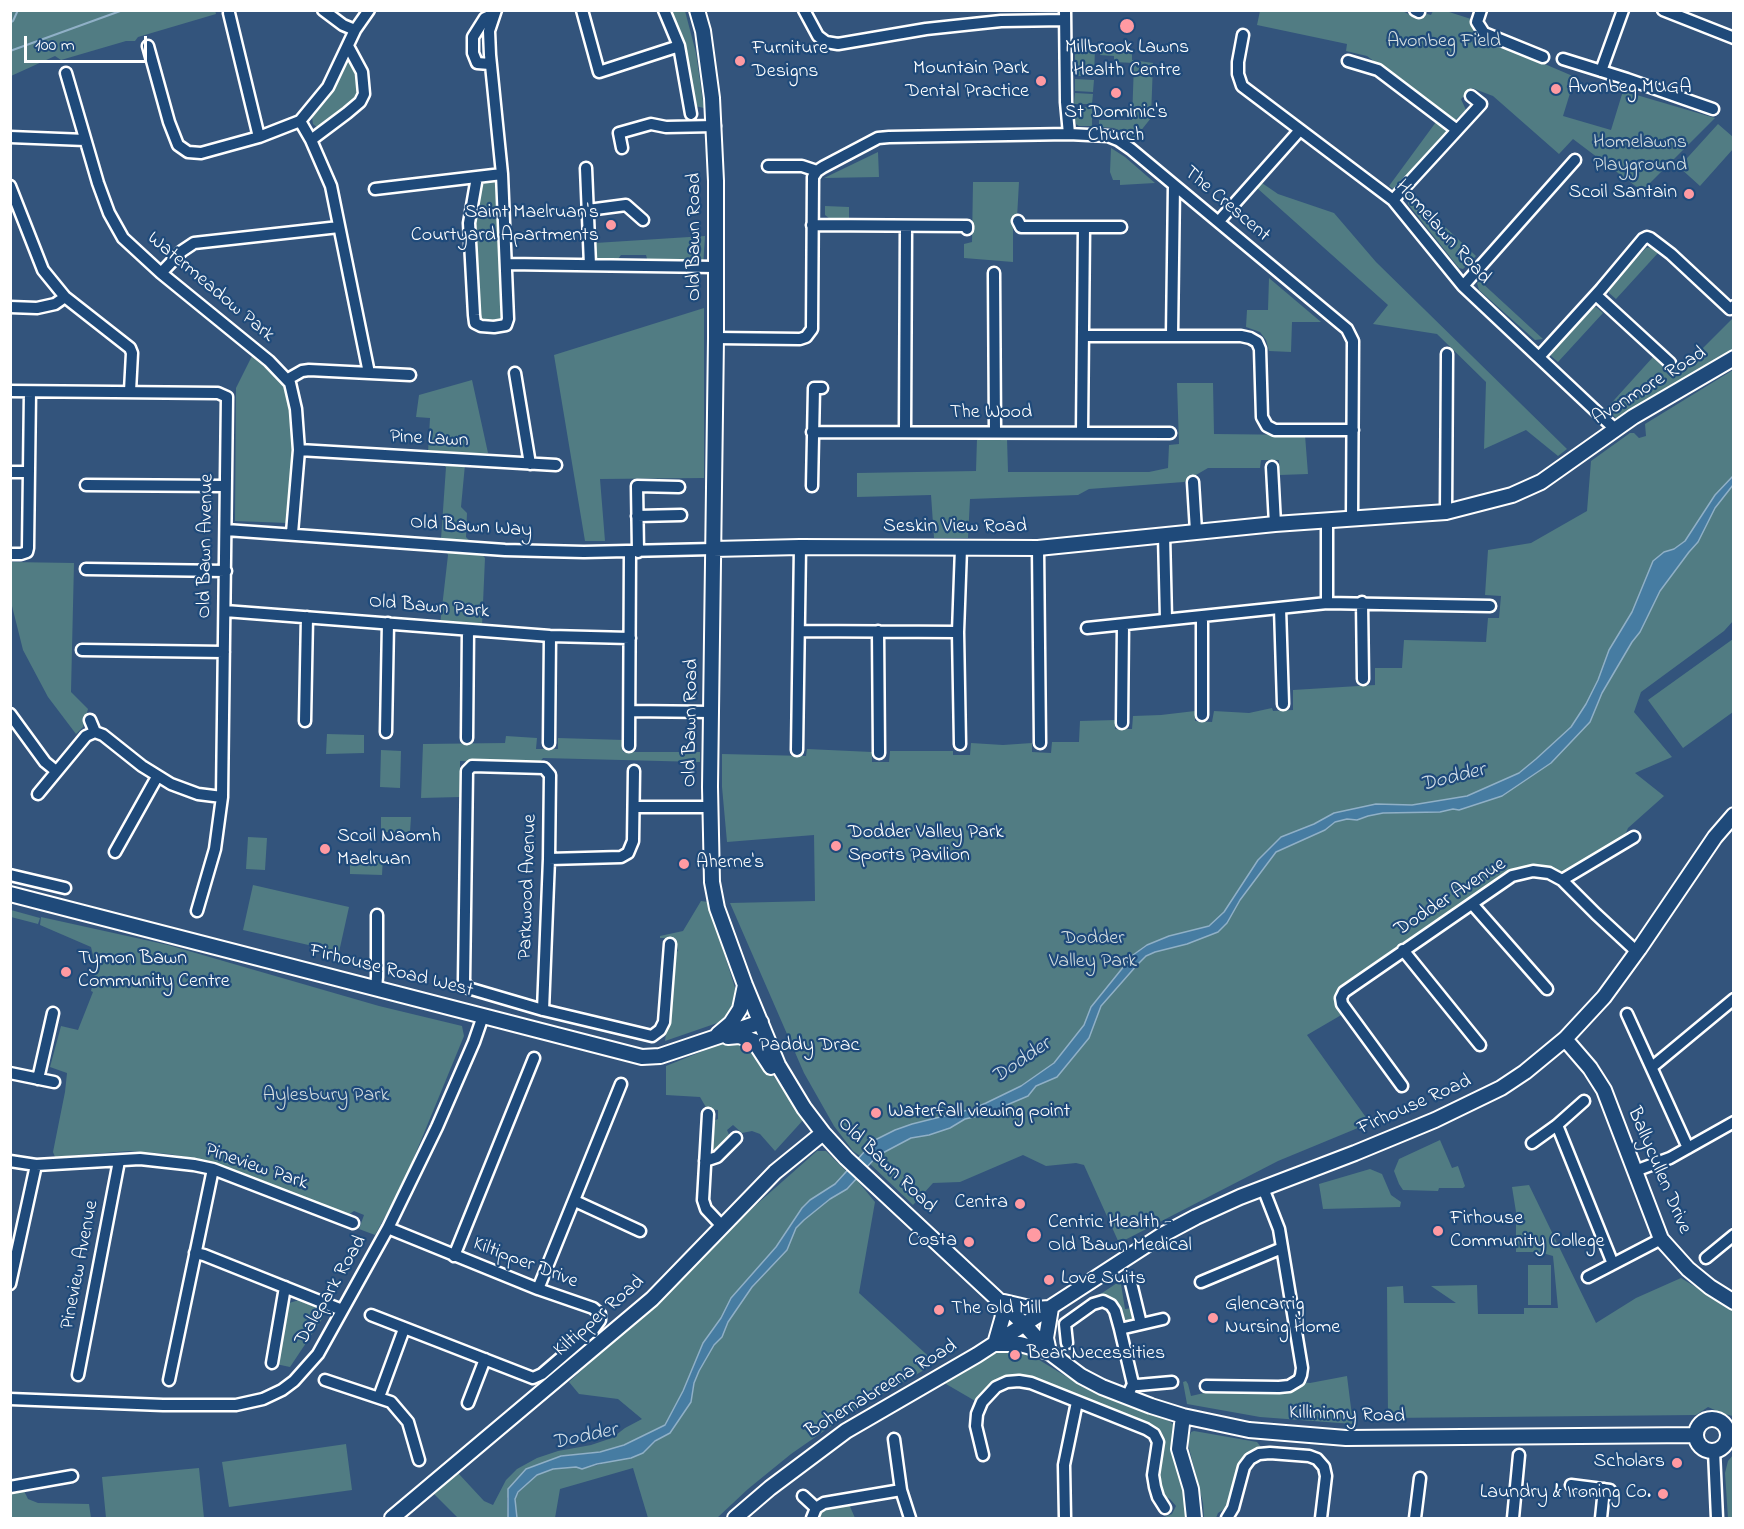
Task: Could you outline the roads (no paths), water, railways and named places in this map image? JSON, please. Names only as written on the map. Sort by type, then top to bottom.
[{"type":"main road","name":"Old Bawn Road","points":[[697,10],[703,31],[715,126],[716,338],[711,807],[711,872],[714,892],[724,929],[745,986],[778,1065],[804,1108],[846,1158],[1025,1325]]},
{"type":"main road","name":"Avonmore Road","points":[[1588,449],[1615,429],[1734,358]]},
{"type":"main road","name":"Seskin View Road","points":[[713,549],[1038,548],[1275,524],[1446,512],[1512,495],[1541,482],[1588,449]]},
{"type":"main road","name":"Firhouse Road","points":[[1025,1325],[1162,1235],[1196,1216],[1434,1120],[1501,1088],[1548,1055],[1566,1039],[1604,997],[1715,837],[1734,815]]},
{"type":"main road","name":"Firhouse Road West","points":[[10,894],[642,1057],[660,1056],[761,1022]]},
{"type":"main road","points":[[712,1039],[731,1023],[740,1010],[745,986]]},
{"type":"main road","points":[[712,1039],[739,1036],[754,1041],[785,1091],[804,1108]]},
{"type":"main road","name":"Ballycullen Drive","points":[[1566,1039],[1590,1068],[1604,1090],[1661,1239],[1688,1269],[1716,1292],[1734,1302]]},
{"type":"main road","name":"Kiltipper Road","points":[[392,1518],[652,1299],[775,1173],[823,1133]]},
{"type":"main road","points":[[999,1301],[1027,1308],[1052,1308],[1046,1338],[1049,1352],[1020,1344],[995,1344],[1003,1316],[999,1301]]},
{"type":"main road","name":"Bohernabreena Road","points":[[735,1518],[770,1488],[846,1431],[1025,1325]]},
{"type":"main road","name":"Killininny Road","points":[[1025,1325],[1049,1352],[1081,1376],[1130,1390],[1183,1416],[1249,1430],[1346,1438],[1696,1435]]},
{"type":"main road","points":[[1183,1416],[1179,1449],[1191,1489],[1194,1518]]},
{"type":"main road","points":[[1712,1419],[1726,1426],[1731,1437],[1724,1447],[1708,1451],[1700,1445],[1696,1435],[1703,1422],[1712,1419]]},
{"type":"street","points":[[323,10],[343,25],[355,30]]},
{"type":"street","points":[[148,46],[169,122],[178,145],[188,152],[201,153],[259,137],[300,121],[328,87],[355,30],[369,10]]},
{"type":"street","points":[[582,10],[599,72],[679,46]]},
{"type":"street","points":[[664,10],[679,46],[691,114]]},
{"type":"street","points":[[804,10],[818,36],[826,42],[838,44],[926,29],[1065,15],[1064,134]]},
{"type":"street","points":[[1481,10],[1477,22],[1484,33],[1543,57]]},
{"type":"street","points":[[1601,71],[1623,10]]},
{"type":"street","points":[[1663,10],[1734,38]]},
{"type":"street","points":[[477,177],[469,223],[475,322],[481,326],[494,327],[506,325],[508,319],[502,174],[490,64],[489,31],[495,12]]},
{"type":"street","points":[[490,64],[477,63],[473,53],[473,37],[485,18],[495,12]]},
{"type":"street","points":[[229,13],[259,137]]},
{"type":"street","name":"Homelawn Road","points":[[1243,35],[1238,62],[1238,75],[1242,86],[1393,200],[1463,286],[1615,429]]},
{"type":"street","points":[[311,140],[360,102],[364,94],[362,72],[348,45]]},
{"type":"street","points":[[1563,59],[1713,109]]},
{"type":"street","points":[[1348,62],[1378,70],[1457,130]]},
{"type":"street","name":"Watermeadow Park","points":[[66,73],[109,213],[123,238],[161,273],[288,379]]},
{"type":"street","points":[[1393,200],[1481,104],[1471,96]]},
{"type":"street","points":[[300,121],[331,186],[369,373]]},
{"type":"street","points":[[622,148],[619,133],[651,124],[666,127],[715,126]]},
{"type":"street","points":[[1219,221],[1300,130]]},
{"type":"street","name":"The Crescent","points":[[817,171],[878,138],[1064,134],[1108,136],[1118,140],[1219,221],[1347,329],[1353,341],[1352,519]]},
{"type":"street","points":[[10,137],[85,140]]},
{"type":"street","points":[[1463,286],[1575,160]]},
{"type":"street","points":[[716,338],[800,339],[806,337],[812,329],[813,177],[817,171],[802,166],[768,166]]},
{"type":"street","points":[[585,168],[590,265]]},
{"type":"street","points":[[375,189],[502,174]]},
{"type":"street","points":[[1172,335],[1174,184]]},
{"type":"street","points":[[10,186],[43,270],[65,297],[130,348],[132,353],[130,391]]},
{"type":"street","points":[[588,210],[627,206],[643,220]]},
{"type":"street","points":[[10,220],[22,217]]},
{"type":"street","points":[[1018,221],[1021,227],[1121,227]]},
{"type":"street","points":[[812,225],[967,226],[967,229]]},
{"type":"street","points":[[905,432],[906,226]]},
{"type":"street","points":[[161,273],[182,251],[194,243],[339,227]]},
{"type":"street","points":[[1082,432],[1084,227]]},
{"type":"street","points":[[1539,357],[1643,239],[1648,237],[1671,254],[1730,309],[1734,306]]},
{"type":"street","points":[[507,264],[715,267]]},
{"type":"street","points":[[993,273],[995,431]]},
{"type":"street","points":[[1596,295],[1670,363]]},
{"type":"street","points":[[10,307],[37,308],[55,304],[65,297]]},
{"type":"street","points":[[1083,336],[1241,336],[1257,342],[1261,356],[1262,417],[1267,426],[1275,430],[1353,430]]},
{"type":"street","points":[[1446,512],[1447,354]]},
{"type":"street","points":[[292,533],[299,450],[296,409],[288,379],[302,371],[309,370],[410,375]]},
{"type":"street","points":[[515,373],[530,464]]},
{"type":"street","points":[[812,486],[814,387],[822,388]]},
{"type":"street","name":"Old Bawn Avenue","points":[[10,391],[218,393],[227,397],[222,797],[215,849],[197,911]]},
{"type":"street","points":[[10,554],[27,552],[28,548],[30,392]]},
{"type":"street","name":"The Wood","points":[[812,432],[1170,433]]},
{"type":"street","name":"Pine Lawn","points":[[299,450],[556,465]]},
{"type":"street","points":[[1272,467],[1275,524]]},
{"type":"street","points":[[10,472],[29,472]]},
{"type":"street","points":[[1193,482],[1196,531]]},
{"type":"street","points":[[86,485],[225,486]]},
{"type":"street","points":[[629,746],[630,638],[637,486],[679,487]]},
{"type":"street","points":[[637,516],[681,516]]},
{"type":"street","points":[[1327,520],[1327,603]]},
{"type":"street","name":"Old Bawn Way","points":[[226,530],[505,550],[634,552],[713,549]]},
{"type":"street","points":[[1164,534],[1166,619]]},
{"type":"street","points":[[797,750],[800,547]]},
{"type":"street","points":[[960,744],[958,632],[961,548]]},
{"type":"street","points":[[1038,548],[1040,743]]},
{"type":"street","points":[[86,569],[226,571]]},
{"type":"street","points":[[1362,602],[1364,679]]},
{"type":"street","points":[[1087,628],[1327,603],[1490,606]]},
{"type":"street","points":[[1280,608],[1283,704]]},
{"type":"street","name":"Old Bawn Park","points":[[225,611],[550,636],[630,638]]},
{"type":"street","points":[[1202,616],[1202,715]]},
{"type":"street","points":[[305,721],[307,617]]},
{"type":"street","points":[[386,732],[388,623]]},
{"type":"street","points":[[1122,723],[1123,625]]},
{"type":"street","points":[[467,738],[468,630]]},
{"type":"street","points":[[799,631],[958,632]]},
{"type":"street","points":[[878,631],[879,753]]},
{"type":"street","points":[[549,743],[550,636]]},
{"type":"street","points":[[82,650],[224,652]]},
{"type":"street","points":[[630,711],[712,712]]},
{"type":"street","points":[[10,714],[45,762],[56,771]]},
{"type":"street","points":[[90,720],[95,732]]},
{"type":"street","points":[[38,794],[86,736],[95,732],[103,735],[157,777],[198,794],[222,797]]},
{"type":"street","name":"Parkwood Avenue","points":[[472,766],[544,768],[550,775],[549,859],[543,1010],[468,988],[464,981],[467,771],[472,766]]},
{"type":"street","points":[[549,859],[621,857],[628,853],[633,841],[634,771]]},
{"type":"street","points":[[115,852],[157,777]]},
{"type":"street","points":[[634,807],[711,807]]},
{"type":"street","points":[[1562,880],[1634,837]]},
{"type":"street","name":"Dodder Avenue","points":[[1402,1086],[1342,1004],[1341,998],[1344,992],[1512,876],[1533,871],[1549,873],[1562,880],[1637,952]]},
{"type":"street","points":[[10,875],[65,888]]},
{"type":"street","points":[[1473,905],[1547,989]]},
{"type":"street","points":[[375,989],[378,977],[377,915]]},
{"type":"street","points":[[543,1010],[652,1036],[660,1030],[664,1022],[670,944]]},
{"type":"street","points":[[1403,950],[1480,1045]]},
{"type":"street","points":[[1652,1066],[1734,999]]},
{"type":"street","points":[[38,1079],[53,1013]]},
{"type":"street","points":[[1627,1014],[1688,1148]]},
{"type":"street","name":"Dalepark Road","points":[[10,1399],[213,1406],[236,1405],[263,1399],[282,1390],[311,1364],[318,1354],[388,1228],[437,1127],[483,1016]]},
{"type":"street","points":[[454,1256],[534,1058]]},
{"type":"street","points":[[10,1073],[54,1082]]},
{"type":"street","points":[[538,1289],[621,1084]]},
{"type":"street","points":[[1532,1143],[1584,1101]]},
{"type":"street","points":[[708,1114],[703,1200],[706,1209],[722,1226]]},
{"type":"street","points":[[1635,1171],[1688,1148],[1734,1122]]},
{"type":"street","points":[[1557,1125],[1613,1264]]},
{"type":"street","points":[[705,1161],[717,1157],[736,1138]]},
{"type":"street","name":"Pineview Park","points":[[10,1161],[36,1165],[140,1159],[194,1165],[213,1169],[353,1223]]},
{"type":"street","name":"Pineview Avenue","points":[[78,1375],[119,1161]]},
{"type":"street","points":[[10,1284],[14,1251],[36,1165]]},
{"type":"street","points":[[169,1380],[213,1169]]},
{"type":"street","points":[[1206,1386],[1279,1387],[1289,1386],[1299,1380],[1302,1368],[1279,1229],[1263,1188]]},
{"type":"street","points":[[575,1201],[640,1231]]},
{"type":"street","name":"Kiltipper Drive","points":[[371,1315],[533,1378],[538,1377],[592,1331],[600,1320],[600,1314],[593,1308],[538,1289],[388,1228]]},
{"type":"street","points":[[1706,1258],[1734,1235]]},
{"type":"street","points":[[1588,1277],[1661,1239]]},
{"type":"street","points":[[1201,1282],[1282,1248]]},
{"type":"street","points":[[195,1253],[342,1310]]},
{"type":"street","points":[[1130,1279],[1141,1324]]},
{"type":"street","points":[[272,1363],[285,1287]]},
{"type":"street","points":[[1067,1343],[1065,1324],[1093,1304],[1103,1301],[1111,1305],[1115,1311],[1130,1390],[1138,1385],[1172,1382]]},
{"type":"street","points":[[1120,1329],[1163,1319]]},
{"type":"street","points":[[379,1397],[404,1329]]},
{"type":"street","points":[[468,1403],[485,1359]]},
{"type":"street","points":[[325,1380],[391,1402],[408,1422],[419,1460]]},
{"type":"street","points":[[983,1455],[978,1440],[977,1414],[982,1402],[996,1387],[1007,1382],[1031,1383],[1154,1434],[1158,1442],[1153,1475],[1158,1497],[1165,1508]]},
{"type":"street","points":[[1065,1518],[1064,1465],[1077,1402]]},
{"type":"street","points":[[894,1439],[901,1490],[910,1518]]},
{"type":"street","points":[[1714,1451],[1717,1518]]},
{"type":"street","points":[[1227,1518],[1233,1508],[1244,1467],[1250,1459],[1260,1454],[1270,1453],[1309,1456],[1317,1459],[1324,1467],[1326,1476],[1321,1518]]},
{"type":"street","points":[[1513,1518],[1519,1455]]},
{"type":"street","points":[[10,1487],[72,1476]]},
{"type":"street","points":[[1415,1518],[1420,1478]]},
{"type":"street","points":[[1571,1485],[1607,1489],[1601,1518]]},
{"type":"street","points":[[803,1496],[814,1513],[832,1501],[901,1490]]},
{"type":"water","points":[[1733,476],[1733,485],[1715,508],[1698,542],[1660,591],[1640,632],[1602,693],[1590,722],[1551,763],[1502,796],[1459,810],[1383,813],[1357,820],[1347,819],[1335,822],[1325,830],[1276,852],[1240,900],[1227,923],[1218,932],[1187,944],[1155,952],[1146,956],[1137,965],[1101,1006],[1089,1038],[1057,1077],[1036,1086],[1028,1096],[995,1112],[965,1119],[950,1128],[929,1135],[911,1138],[877,1156],[847,1189],[830,1199],[804,1220],[796,1228],[787,1250],[752,1287],[728,1322],[722,1337],[714,1345],[699,1371],[694,1383],[691,1402],[670,1433],[655,1441],[643,1453],[631,1458],[582,1469],[576,1467],[553,1469],[537,1475],[518,1492],[515,1499],[517,1518],[508,1518],[508,1489],[526,1469],[561,1456],[600,1452],[624,1445],[665,1425],[683,1391],[703,1343],[721,1318],[731,1298],[776,1247],[802,1208],[835,1184],[875,1140],[912,1124],[972,1109],[986,1103],[1021,1086],[1054,1063],[1084,1025],[1091,1007],[1133,955],[1147,945],[1169,936],[1209,926],[1224,912],[1258,860],[1281,837],[1334,813],[1376,804],[1412,805],[1467,796],[1519,773],[1536,759],[1571,727],[1586,704],[1609,650],[1632,612],[1653,561],[1664,552],[1674,549],[1685,541],[1715,495]]},
{"type":"waterway","points":[[10,23],[18,10]]},
{"type":"waterway","points":[[10,51],[123,10]]},
{"type":"place","name":"Millbrook Lawns Health Centre","points":[[1127,26]]},
{"type":"place","name":"Furniture Designs","points":[[740,61]]},
{"type":"place","name":"Mountain Park Dental Practice","points":[[1041,81]]},
{"type":"place","name":"Avonbeg MUGA","points":[[1556,89]]},
{"type":"place","name":"St Dominic's Church","points":[[1116,93]]},
{"type":"place","name":"Scoil Santain","points":[[1689,194]]},
{"type":"place","name":"Saint Maelruan's Courtyard Apartments","points":[[611,225]]},
{"type":"place","name":"Dodder Valley Park Sports Pavilion","points":[[836,846]]},
{"type":"place","name":"Scoil Naomh Maelruan","points":[[325,849]]},
{"type":"place","name":"Aherne's","points":[[684,864]]},
{"type":"place","name":"Tymon Bawn Community Centre","points":[[66,972]]},
{"type":"place","name":"Paddy Drac","points":[[747,1047]]},
{"type":"place","name":"Waterfall viewing point","points":[[876,1113]]},
{"type":"place","name":"Centra","points":[[1020,1204]]},
{"type":"place","name":"Firhouse Community College","points":[[1438,1231]]},
{"type":"place","name":"Centric Health - Old Bawn Medical","points":[[1034,1235]]},
{"type":"place","name":"Costa","points":[[969,1242]]},
{"type":"place","name":"Love Suits","points":[[1049,1280]]},
{"type":"place","name":"The Old Mill","points":[[939,1310]]},
{"type":"place","name":"Glencarrig Nursing Home","points":[[1213,1318]]},
{"type":"place","name":"Bear Necessities","points":[[1015,1355]]},
{"type":"place","name":"Scholars","points":[[1677,1463]]},
{"type":"place","name":"Laundry & Ironing Co.","points":[[1663,1494]]},
{"type":"park label","name":"Avonbeg Field","points":[[1444,43]]},
{"type":"park label","name":"Homelawns Playground","points":[[1640,156]]},
{"type":"park label","name":"Dodder Valley Park","points":[[1093,952]]},
{"type":"park label","name":"Aylesbury Park","points":[[326,1097]]},
{"type":"water label","name":"Dodder","points":[[1453,779]]},
{"type":"water label","name":"Dodder","points":[[1022,1062]]},
{"type":"water label","name":"Dodder","points":[[585,1438]]}]
